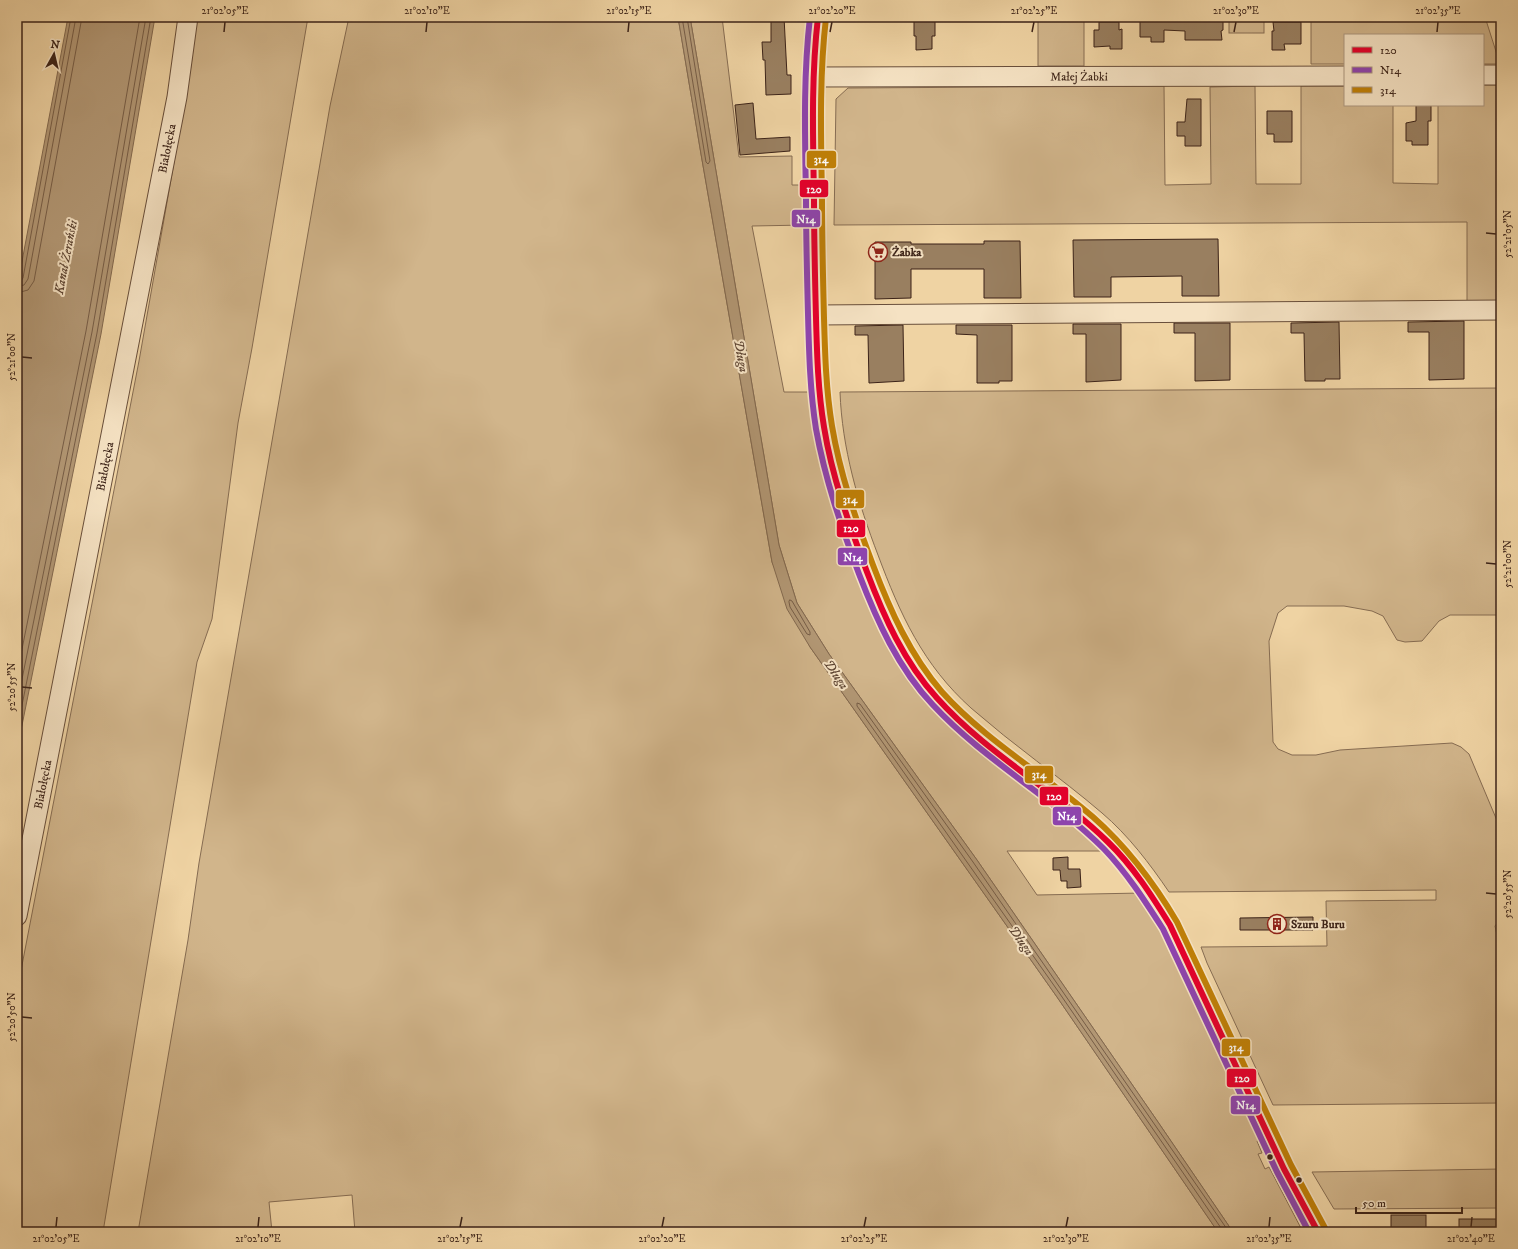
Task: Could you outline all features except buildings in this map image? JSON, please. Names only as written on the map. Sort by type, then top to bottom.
[{"type":"street","name":"Białołęcka","points":[[17,916],[176,97],[188,17]]},
{"type":"street","points":[[818,17],[813,77],[816,314],[821,406],[832,464],[840,496],[878,603],[894,637],[915,670],[955,717],[1077,815],[1108,843],[1131,868],[1153,898],[1170,926],[1284,1169],[1318,1232]]},
{"type":"street","points":[[1484,75],[1501,74]]},
{"type":"street","name":"Małej Żabki","points":[[813,77],[1344,76]]},
{"type":"street","points":[[816,314],[1501,310]]},
{"type":"shaded area","points":[[197,17],[308,17],[238,423],[212,619],[197,662],[103,1232],[17,1232],[17,991],[139,361],[191,66]]},
{"type":"shaded area","points":[[349,17],[678,17],[772,562],[810,647],[1057,997],[1218,1232],[355,1232],[352,1195],[269,1202],[272,1232],[138,1232],[188,940],[199,863],[330,106]]},
{"type":"shaded area","points":[[690,17],[722,17],[739,157],[792,156],[792,185],[805,185],[807,225],[752,226],[784,392],[814,392],[895,651],[1108,851],[1007,851],[1037,895],[1142,893],[1164,930],[1262,1139],[1257,1141],[1262,1153],[1258,1154],[1265,1169],[1269,1167],[1303,1232],[1233,1232],[977,860],[829,654],[797,603],[779,545]]},
{"type":"shaded area","points":[[1038,17],[1084,17],[1084,66],[1038,66]]},
{"type":"shaded area","points":[[1229,17],[1264,17],[1264,33],[1229,33]]},
{"type":"shaded area","points":[[1311,17],[1485,17],[1500,64],[1484,64],[1484,34],[1344,34],[1344,64],[1311,64]]},
{"type":"shaded area","points":[[1484,85],[1501,85],[1501,303],[1467,303],[1467,222],[834,225],[836,99],[848,88],[1164,86],[1165,185],[1211,184],[1210,87],[1255,86],[1256,184],[1301,184],[1301,86],[1344,86],[1344,106],[1393,106],[1393,183],[1438,184],[1438,106],[1484,106]]},
{"type":"shaded area","points":[[1501,388],[1501,615],[1450,615],[1439,621],[1422,641],[1405,642],[1397,640],[1383,616],[1372,611],[1344,606],[1287,606],[1278,613],[1269,641],[1273,742],[1278,749],[1292,755],[1316,755],[1340,750],[1452,743],[1461,747],[1469,754],[1501,830],[1501,918],[1495,926],[1498,940],[1501,943],[1501,1103],[1273,1105],[1201,947],[1327,946],[1326,901],[1436,900],[1436,890],[1169,892],[1138,850],[1112,822],[971,708],[954,692],[926,656],[904,618],[895,598],[864,515],[852,475],[844,434],[840,392]]},
{"type":"shaded area","points":[[1501,1169],[1501,1208],[1334,1209],[1312,1172]]},
{"type":"water","name":"Kanał Żerański","points":[[68,17],[155,17],[101,334],[17,750],[17,288]]},
{"type":"water","name":"Długa","points":[[678,17],[690,17],[779,545],[797,603],[829,654],[977,860],[1233,1232],[1218,1232],[1057,997],[810,647],[787,609],[772,562]]},
{"type":"transit line","name":"N14","points":[[810,17],[805,85],[805,131],[808,329],[812,400],[820,448],[834,502],[866,592],[881,626],[899,660],[909,676],[933,705],[974,743],[1084,830],[1104,849],[1128,877],[1163,929],[1277,1172],[1309,1232]]},
{"type":"transit line","name":"120","points":[[818,17],[813,85],[813,131],[814,244],[817,359],[820,400],[827,446],[836,482],[874,589],[888,622],[905,654],[925,684],[937,698],[977,737],[1066,805],[1108,842],[1134,871],[1149,892],[1170,925],[1284,1169],[1318,1232]]},
{"type":"transit line","name":"314","points":[[826,18],[822,63],[821,131],[822,244],[825,358],[828,399],[839,462],[849,497],[880,582],[902,632],[920,663],[942,692],[959,710],[996,742],[1093,817],[1128,853],[1159,893],[1177,922],[1291,1165],[1325,1228]]},
{"type":"place","name":"Żabka","points":[[878,252]]},
{"type":"place","name":"Szuru Buru","points":[[1277,924]]}]
